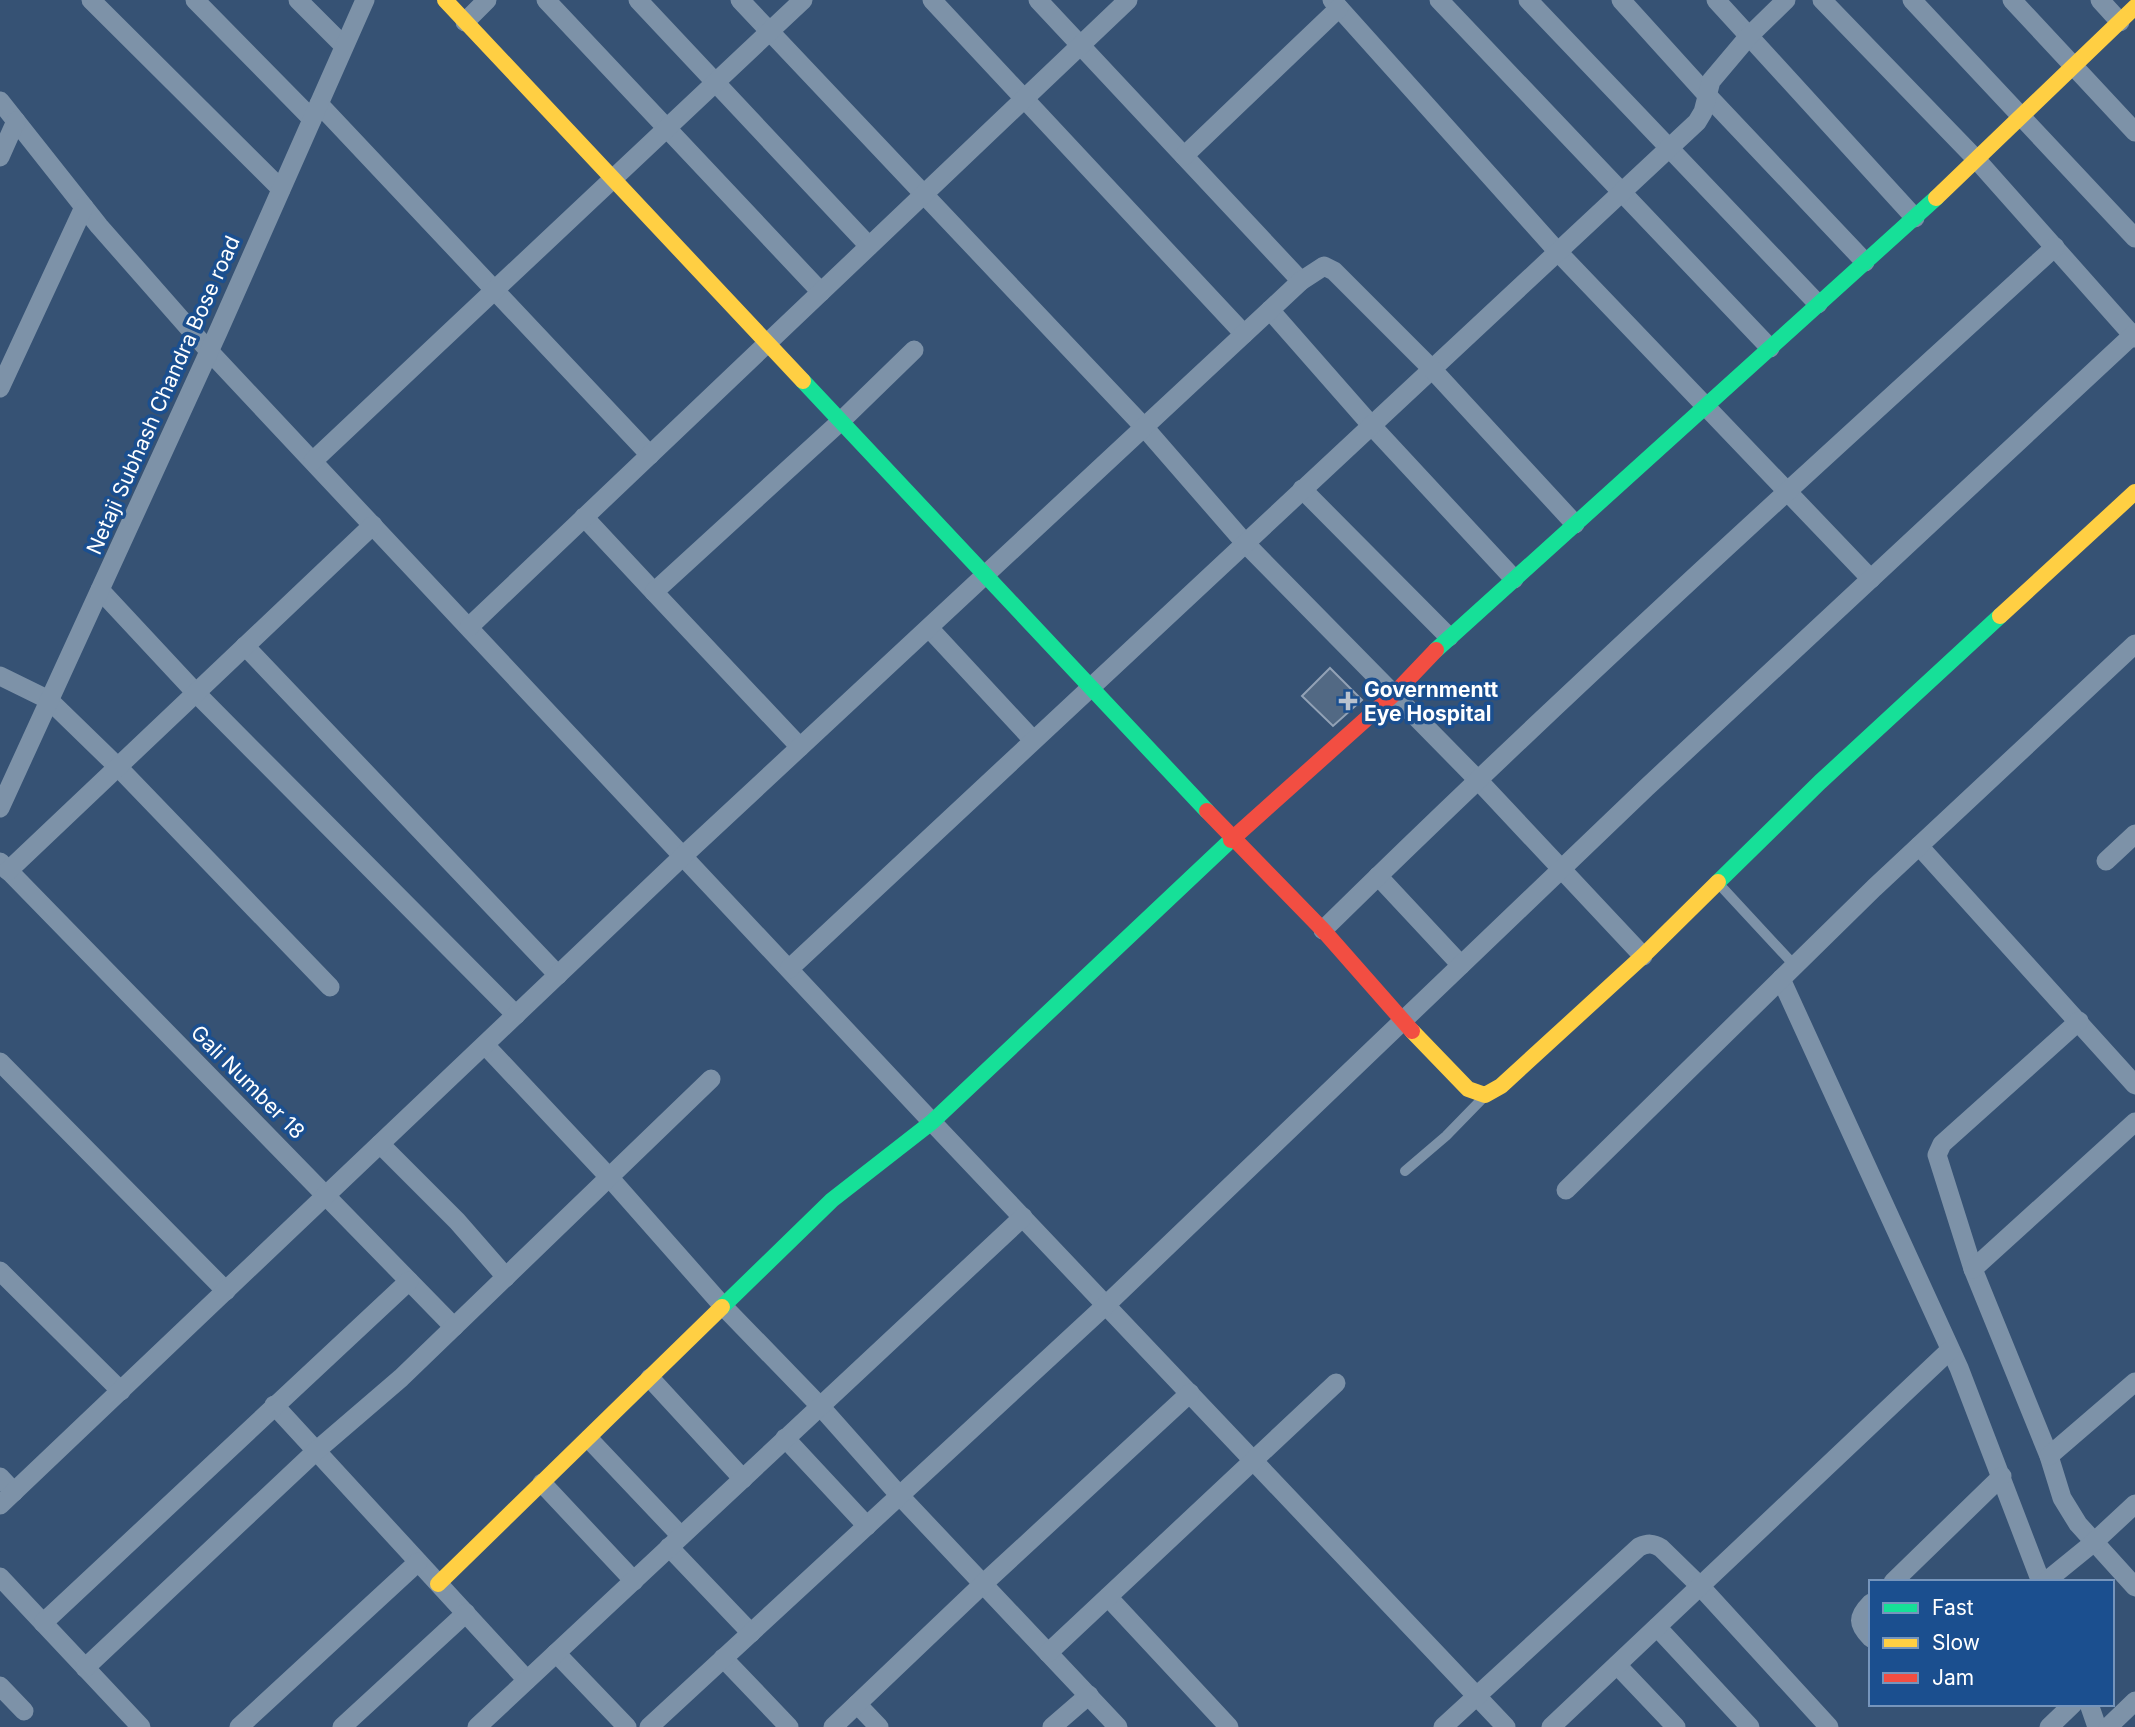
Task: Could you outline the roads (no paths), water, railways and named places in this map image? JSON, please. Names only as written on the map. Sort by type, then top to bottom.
[{"type":"street","points":[[90,0],[281,189]]},
{"type":"street","points":[[195,0],[315,111],[494,291],[650,455]]},
{"type":"street","points":[[298,0],[344,46]]},
{"type":"street","name":"Netaji Subhash Chandra Bose road","points":[[1,804],[209,351],[365,0]]},
{"type":"street","points":[[445,0],[1233,838],[1323,930],[1403,1021],[1468,1089],[1485,1095],[1501,1086],[1643,956],[1820,782],[2135,492]]},
{"type":"street","points":[[465,22],[488,0]]},
{"type":"street","points":[[547,0],[821,292]]},
{"type":"street","points":[[638,0],[869,246]]},
{"type":"street","points":[[740,0],[1144,427],[1245,542],[1477,779],[1643,956]]},
{"type":"street","points":[[313,461],[803,0]]},
{"type":"street","points":[[932,0],[1244,334]]},
{"type":"street","points":[[1038,0],[1301,281]]},
{"type":"street","points":[[469,627],[1128,0]]},
{"type":"street","points":[[1439,0],[1770,348]]},
{"type":"street","points":[[1528,0],[1818,304]]},
{"type":"street","points":[[1621,0],[1865,262]]},
{"type":"street","points":[[1716,0],[1914,218]]},
{"type":"street","points":[[789,968],[1698,121],[1711,81],[1749,36],[1786,0]]},
{"type":"street","points":[[649,1727],[1106,1305],[1562,869],[2134,335],[1976,159],[1822,0]]},
{"type":"street","points":[[1912,0],[2135,238]]},
{"type":"street","points":[[2012,0],[2135,132]]},
{"type":"street","points":[[2100,0],[2120,22]]},
{"type":"street","points":[[1184,156],[1335,4],[1558,252],[1871,579]]},
{"type":"street","points":[[438,1584],[832,1200],[932,1122],[1233,838],[1394,694],[1449,637],[1914,218],[2135,7]]},
{"type":"street","points":[[0,101],[84,207],[209,351],[932,1122],[1506,1727]]},
{"type":"street","points":[[0,157],[16,121]]},
{"type":"street","points":[[0,387],[84,207]]},
{"type":"street","points":[[1323,930],[1477,779],[2055,247]]},
{"type":"street","points":[[0,1477],[7,1498],[683,856],[1301,281],[1324,265],[1334,271],[1432,369],[1575,524]]},
{"type":"street","points":[[1270,310],[1371,425],[1514,579]]},
{"type":"street","points":[[654,592],[841,421],[914,350]]},
{"type":"street","points":[[1302,489],[1449,637]]},
{"type":"street","points":[[584,517],[800,747]]},
{"type":"street","points":[[4,866],[118,767],[373,525]]},
{"type":"street","points":[[100,590],[196,693],[516,1015]]},
{"type":"street","points":[[929,628],[1033,740]]},
{"type":"street","points":[[1566,1190],[1919,846],[2135,644]]},
{"type":"street","points":[[245,646],[558,975]]},
{"type":"street","points":[[0,676],[50,700],[330,986]]},
{"type":"street","points":[[2106,861],[2135,834]]},
{"type":"street","points":[[1919,846],[2135,1085]]},
{"type":"street","name":"Gali Number 18","points":[[4,866],[454,1327]]},
{"type":"street","points":[[1378,876],[1461,965]]},
{"type":"street","points":[[1788,972],[1950,1350],[2042,1580]]},
{"type":"street","points":[[2079,1021],[1938,1149],[1938,1161],[1973,1269],[2049,1456],[2068,1512],[2135,1587]]},
{"type":"street","points":[[485,1045],[609,1177],[722,1305],[820,1406],[900,1496],[1118,1727]]},
{"type":"street","points":[[0,1062],[226,1291]]},
{"type":"street","points":[[85,1668],[317,1451],[401,1378],[711,1079]]},
{"type":"street","points":[[1973,1269],[2135,1122]]},
{"type":"street","points":[[380,1144],[457,1221],[506,1277]]},
{"type":"street","points":[[477,1727],[1023,1217]]},
{"type":"street","points":[[0,1271],[121,1391]]},
{"type":"street","points":[[43,1623],[409,1280]]},
{"type":"street","points":[[1551,1727],[1950,1350]]},
{"type":"street","points":[[650,1378],[743,1479]]},
{"type":"street","points":[[2049,1456],[2135,1382]]},
{"type":"street","points":[[1048,1653],[1336,1383]]},
{"type":"street","points":[[833,1727],[1190,1393]]},
{"type":"street","points":[[274,1405],[527,1680]]},
{"type":"street","points":[[786,1438],[867,1526]]},
{"type":"street","points":[[589,1439],[751,1633]]},
{"type":"street","points":[[1895,1580],[2002,1476]]},
{"type":"street","points":[[542,1483],[634,1581]]},
{"type":"street","points":[[2046,1580],[2093,1543],[2135,1504]]},
{"type":"street","points":[[1443,1727],[1639,1547],[1654,1544],[1700,1586],[1829,1727]]},
{"type":"street","points":[[239,1727],[418,1562]]},
{"type":"street","points":[[0,1577],[141,1727]]},
{"type":"street","points":[[1108,1597],[1229,1727]]},
{"type":"street","points":[[1869,1606],[1858,1619],[1859,1625],[1869,1636]]},
{"type":"street","points":[[342,1727],[466,1614]]},
{"type":"street","points":[[1657,1627],[1750,1727]]},
{"type":"street","points":[[556,1653],[627,1727]]},
{"type":"street","points":[[723,1658],[789,1727]]},
{"type":"street","points":[[1617,1665],[1676,1727]]},
{"type":"street","points":[[0,1686],[24,1711]]},
{"type":"street","points":[[1052,1727],[1089,1695]]},
{"type":"street","points":[[2108,1727],[2135,1701]]},
{"type":"street","points":[[857,1704],[879,1727]]},
{"type":"street","points":[[2049,1727],[2071,1706]]},
{"type":"street","points":[[2090,1706],[2097,1727]]},
{"type":"lane","points":[[1718,883],[1788,972]]},
{"type":"lane","points":[[1405,1171],[1446,1136],[1485,1095]]},
{"type":"place","name":"Governmentt Eye Hospital","points":[[1348,701]]}]
